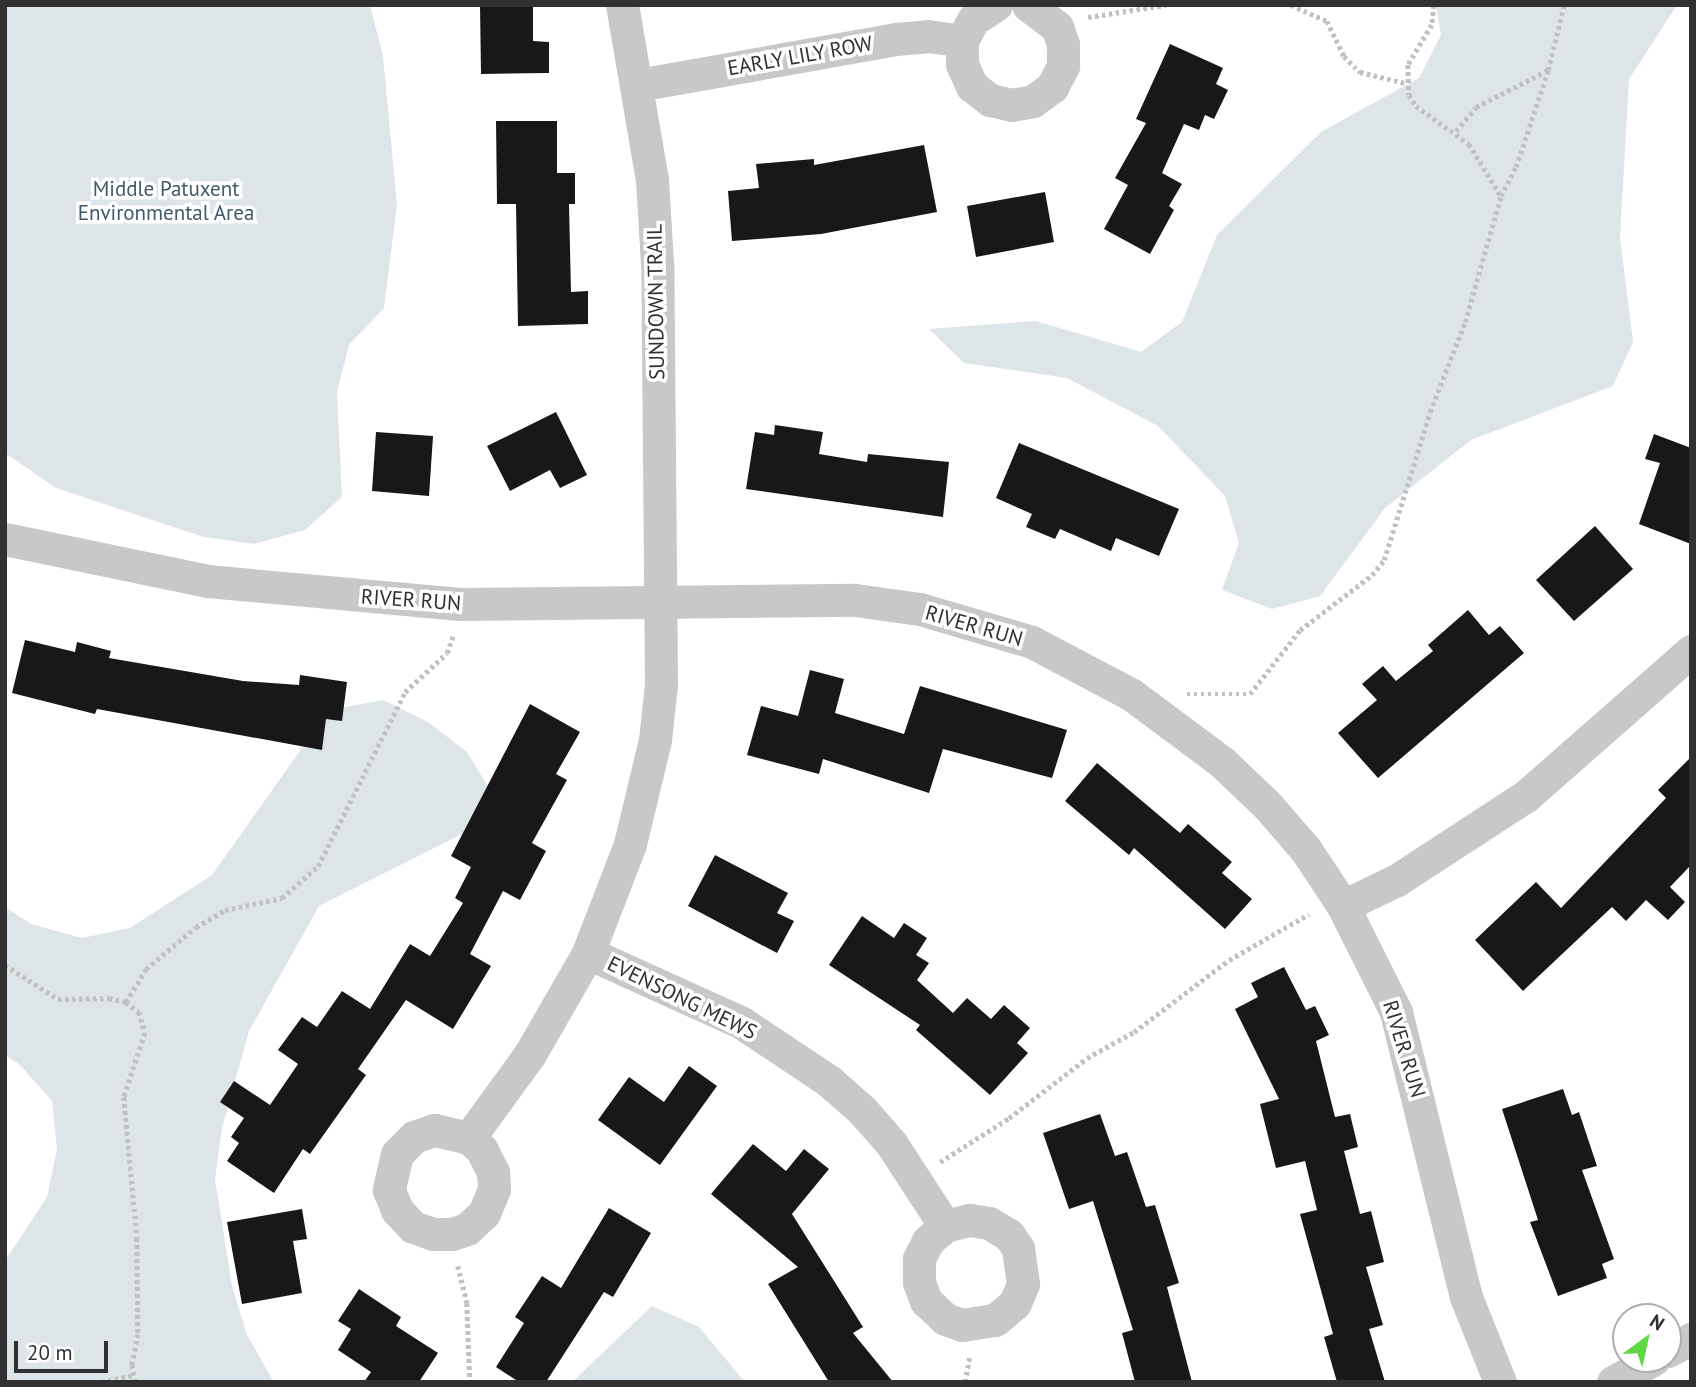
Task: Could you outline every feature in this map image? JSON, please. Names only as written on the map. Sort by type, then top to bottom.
[{"type":"street","name":"SUNDOWN TRAIL","points":[[469,1138],[530,1054],[588,953],[630,844],[655,740],[661,602],[657,264],[652,180],[638,85],[622,5]]},
{"type":"street","points":[[996,5],[973,20],[962,41],[962,64],[972,86],[990,100],[1011,105],[1033,101],[1052,87],[1063,66],[1063,44],[1057,27],[1028,5]]},
{"type":"street","name":"EARLY LILY ROW","points":[[638,85],[896,39],[928,36],[962,41]]},
{"type":"street","name":"RIVER RUN","points":[[5,539],[207,581],[460,604],[855,600],[920,610],[1032,642],[1164,717],[1222,762],[1268,806],[1306,850],[1340,902],[1396,1012],[1466,1297],[1500,1382]]},
{"type":"street","points":[[1340,902],[1418,868],[1527,796],[1691,651]]},
{"type":"street","name":"EVENSONG MEWS","points":[[588,953],[742,1023],[789,1053],[862,1110],[916,1178],[945,1226]]},
{"type":"street","points":[[434,1130],[469,1138],[482,1150],[493,1172],[494,1189],[484,1213],[467,1229],[452,1234],[433,1234],[413,1227],[397,1210],[389,1190],[390,1170],[397,1154],[414,1138],[434,1130]]},
{"type":"street","points":[[1613,1382],[1629,1373]]},
{"type":"path","points":[[1057,27],[1108,11],[1166,5]]},
{"type":"path","points":[[1291,5],[1327,22],[1344,56],[1360,72],[1405,83]]},
{"type":"path","points":[[1434,5],[1432,25],[1408,65],[1405,83],[1416,106],[1456,131],[1501,196]]},
{"type":"path","points":[[1164,717],[1185,695],[1205,691],[1222,696],[1250,694],[1300,630],[1372,575],[1384,560],[1430,412],[1465,322],[1501,196],[1516,167],[1548,70],[1564,5]]},
{"type":"path","points":[[1456,131],[1476,107],[1548,70]]},
{"type":"path","points":[[126,1002],[146,969],[197,927],[225,910],[282,898],[318,866],[405,692],[447,653],[460,604]]},
{"type":"path","points":[[916,1178],[1009,1118],[1087,1058],[1134,1032],[1228,960],[1340,902]]},
{"type":"path","points":[[5,965],[58,999],[126,1002],[139,1012],[145,1033],[124,1097],[137,1238],[136,1382]]},
{"type":"path","points":[[452,1234],[467,1303],[470,1382]]},
{"type":"path","points":[[101,1382],[135,1375]]},
{"type":"green space","name":"Middle Patuxent Environmental Area","points":[[5,5],[370,5],[383,56],[397,205],[384,308],[349,345],[337,392],[342,497],[305,530],[254,544],[204,537],[56,488],[5,453]]},
{"type":"green space","points":[[1436,5],[1677,5],[1629,79],[1620,238],[1633,342],[1613,386],[1471,440],[1385,508],[1320,596],[1272,609],[1222,590],[1239,543],[1225,496],[1158,426],[1067,378],[964,363],[929,329],[1036,321],[1141,352],[1182,322],[1217,235],[1321,132],[1419,78],[1441,35]]},
{"type":"green space","points":[[383,700],[428,722],[467,752],[493,795],[464,833],[319,906],[249,1031],[222,1128],[215,1179],[232,1286],[247,1335],[274,1382],[5,1382],[5,1261],[47,1197],[57,1149],[52,1101],[20,1065],[5,1055],[5,907],[31,924],[82,938],[130,928],[212,875],[329,710]]},
{"type":"green space","points":[[652,1306],[699,1327],[745,1382],[572,1382]]},
{"type":"building","points":[[480,5],[533,5],[533,41],[549,42],[549,73],[481,74]]},
{"type":"building","points":[[1170,44],[1223,68],[1216,84],[1228,90],[1214,119],[1205,115],[1199,130],[1184,124],[1162,173],[1182,184],[1169,206],[1174,210],[1150,254],[1104,229],[1128,185],[1115,178],[1146,123],[1136,119]]},
{"type":"building","points":[[496,121],[557,121],[557,173],[575,173],[575,204],[569,204],[571,292],[588,291],[588,324],[518,326],[516,204],[497,204]]},
{"type":"building","points":[[924,145],[937,212],[821,234],[732,241],[728,191],[759,188],[756,164],[814,159],[814,165]]},
{"type":"building","points":[[1045,192],[1054,242],[976,257],[967,206]]},
{"type":"building","points":[[556,412],[587,475],[560,488],[550,470],[510,491],[487,446]]},
{"type":"building","points":[[775,425],[823,432],[819,454],[867,462],[868,454],[949,462],[943,517],[746,489],[755,432],[774,435]]},
{"type":"building","points":[[376,432],[433,436],[429,496],[372,491]]},
{"type":"building","points":[[1654,434],[1691,448],[1691,544],[1639,524],[1660,463],[1645,459]]},
{"type":"building","points":[[1019,443],[1179,509],[1159,556],[1116,538],[1111,551],[1060,529],[1055,539],[1026,527],[1032,514],[996,498]]},
{"type":"building","points":[[1595,526],[1633,569],[1574,621],[1536,580]]},
{"type":"building","points":[[1468,610],[1489,635],[1500,626],[1524,653],[1378,778],[1338,733],[1377,700],[1362,684],[1383,666],[1396,681],[1433,651],[1428,645]]},
{"type":"building","points":[[25,640],[75,652],[77,642],[111,651],[109,658],[243,681],[299,685],[300,675],[347,682],[342,721],[326,719],[322,750],[97,709],[95,714],[12,693]]},
{"type":"building","points":[[810,670],[844,679],[835,713],[904,734],[920,686],[1067,730],[1052,778],[943,749],[929,793],[823,759],[819,774],[747,755],[761,706],[798,716]]},
{"type":"building","points":[[530,704],[580,732],[556,774],[567,780],[532,843],[546,851],[520,900],[503,891],[470,954],[491,966],[453,1029],[406,1000],[358,1069],[366,1075],[310,1154],[303,1149],[274,1193],[227,1161],[239,1143],[231,1137],[244,1118],[220,1102],[234,1081],[270,1105],[298,1064],[278,1050],[302,1017],[317,1027],[342,991],[370,1009],[410,944],[430,956],[463,903],[455,898],[471,867],[451,856]]},
{"type":"building","points":[[1691,757],[1691,865],[1670,887],[1685,902],[1668,920],[1646,900],[1626,921],[1612,907],[1523,991],[1475,940],[1536,882],[1561,908],[1666,798],[1658,790]]},
{"type":"building","points":[[1097,763],[1180,833],[1188,824],[1232,862],[1222,873],[1252,899],[1225,929],[1134,848],[1129,855],[1065,801]]},
{"type":"building","points":[[715,855],[788,893],[777,913],[794,921],[777,953],[688,906]]},
{"type":"building","points":[[862,916],[894,938],[904,923],[927,938],[916,955],[929,963],[917,980],[953,1013],[967,998],[991,1019],[1004,1005],[1030,1028],[1017,1043],[1028,1053],[990,1095],[916,1030],[920,1025],[829,965]]},
{"type":"building","points":[[1284,967],[1306,1010],[1315,1006],[1329,1035],[1316,1041],[1335,1117],[1350,1114],[1358,1147],[1344,1151],[1360,1214],[1371,1211],[1384,1262],[1366,1267],[1383,1325],[1369,1329],[1385,1382],[1337,1382],[1324,1337],[1333,1334],[1300,1214],[1317,1210],[1305,1161],[1276,1168],[1260,1104],[1279,1099],[1235,1009],[1258,997],[1251,983]]},
{"type":"building","points":[[689,1066],[717,1086],[660,1165],[598,1120],[629,1077],[664,1102]]},
{"type":"building","points":[[1563,1089],[1572,1115],[1579,1112],[1597,1166],[1582,1170],[1614,1259],[1602,1264],[1607,1278],[1558,1296],[1530,1222],[1538,1220],[1502,1109]]},
{"type":"building","points":[[1100,1114],[1115,1156],[1127,1152],[1146,1207],[1155,1205],[1179,1283],[1167,1287],[1192,1382],[1135,1382],[1122,1333],[1133,1330],[1093,1201],[1069,1209],[1043,1133]]},
{"type":"building","points":[[753,1144],[786,1171],[804,1149],[829,1169],[792,1214],[863,1327],[853,1333],[893,1382],[829,1382],[768,1284],[798,1267],[711,1194]]},
{"type":"building","points":[[609,1208],[651,1233],[613,1297],[604,1292],[546,1382],[519,1382],[496,1367],[524,1323],[515,1317],[542,1276],[561,1288]]},
{"type":"building","points":[[302,1209],[307,1239],[293,1241],[302,1293],[242,1304],[227,1222]]},
{"type":"building","points":[[359,1289],[401,1317],[396,1326],[438,1353],[419,1382],[364,1382],[371,1372],[338,1350],[351,1329],[338,1321]]}]
